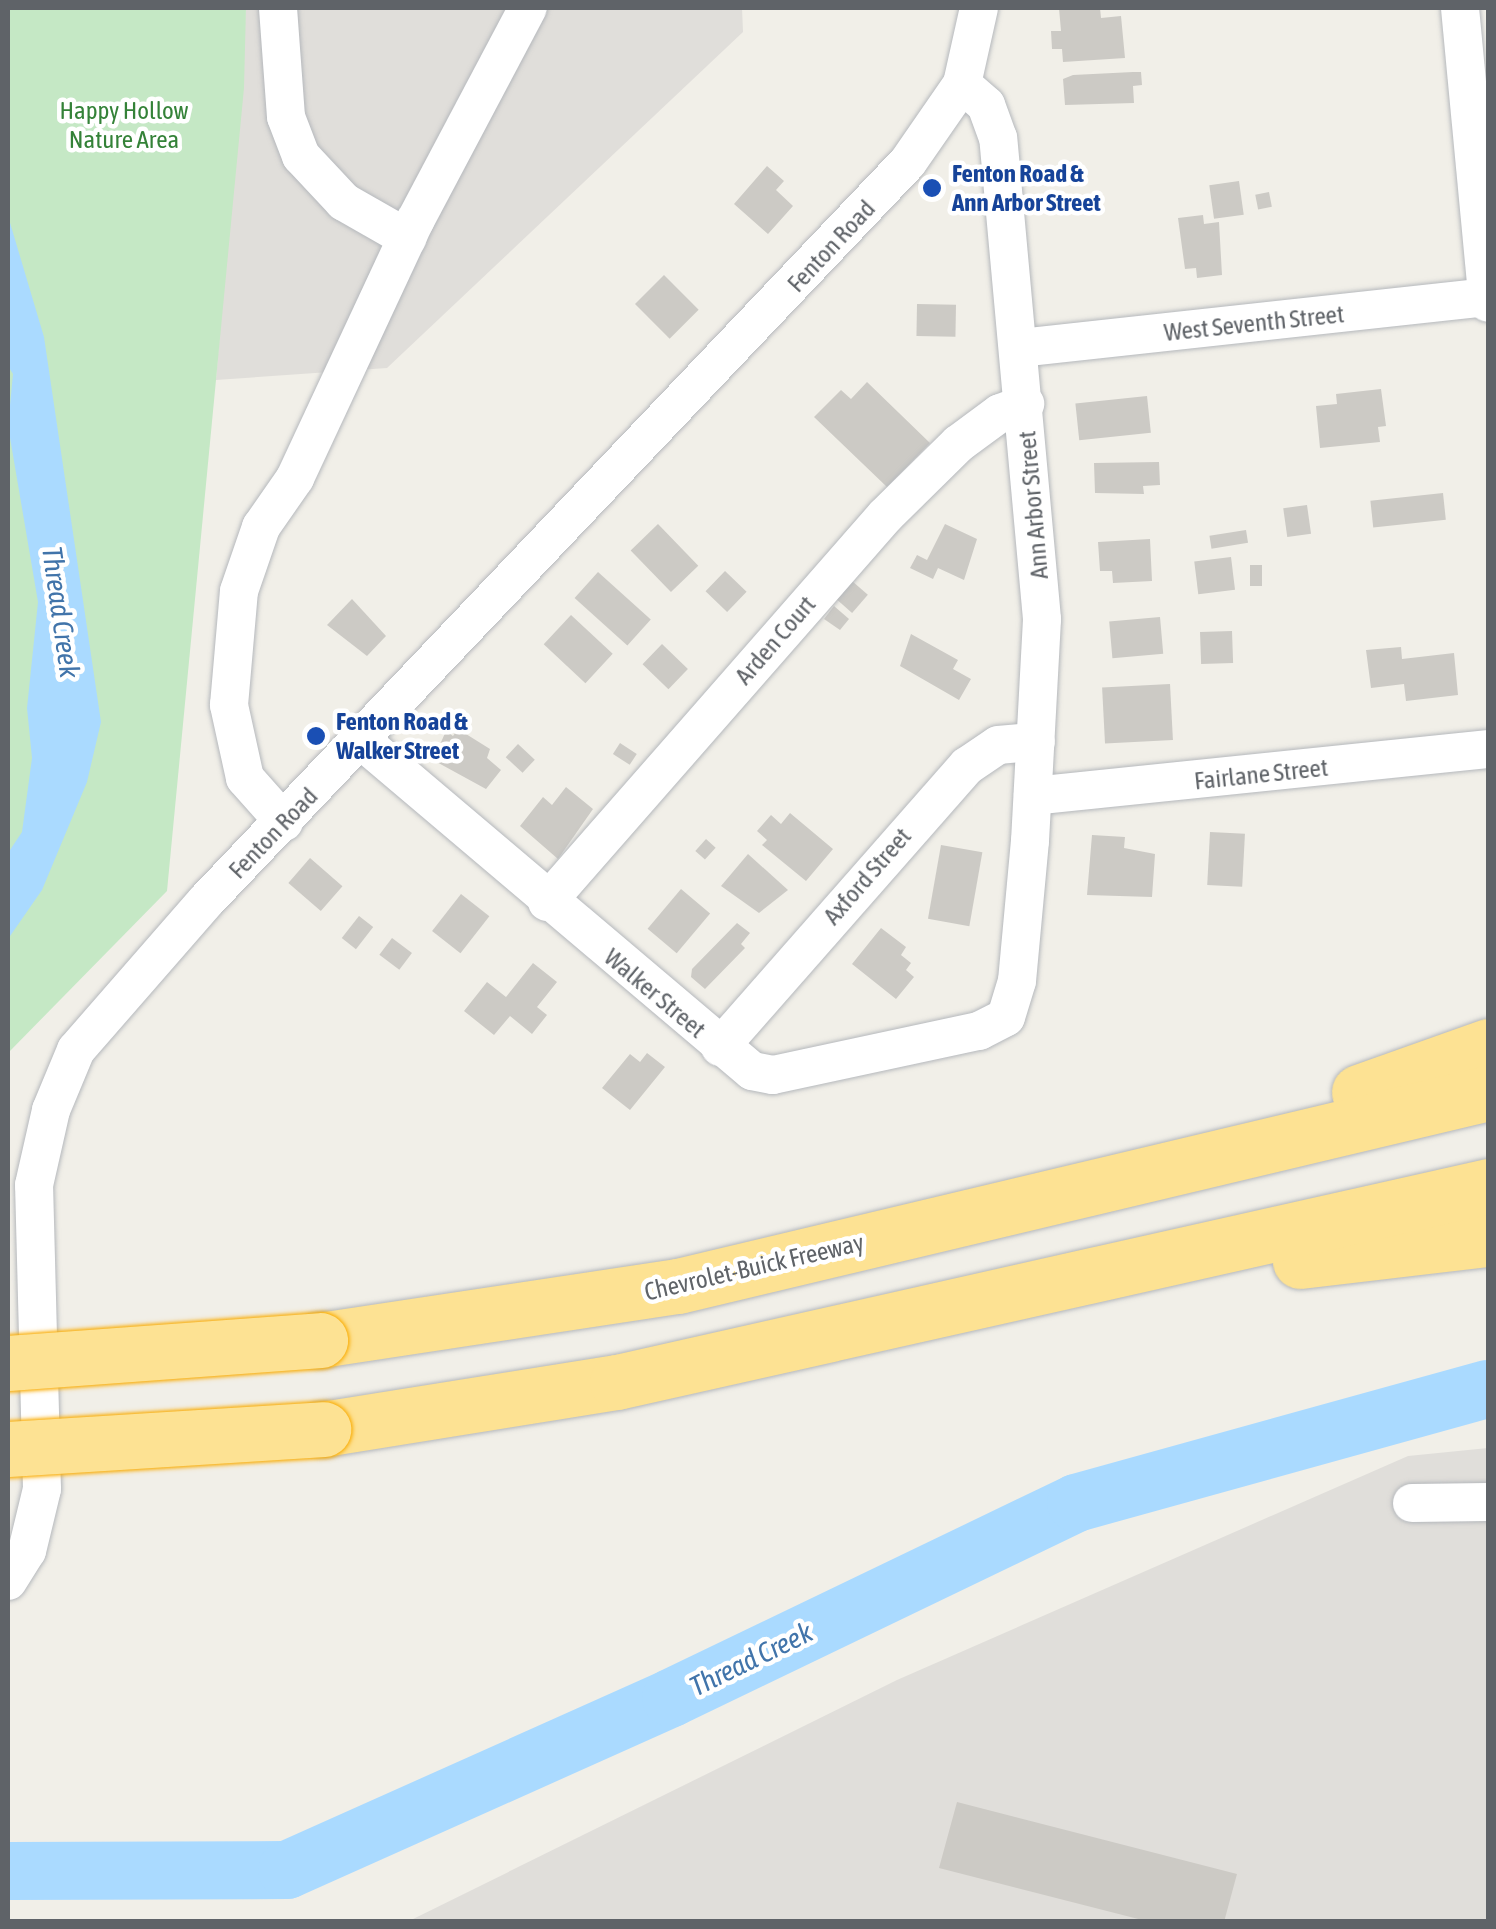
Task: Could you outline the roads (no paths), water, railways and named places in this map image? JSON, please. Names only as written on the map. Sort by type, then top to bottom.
[{"type":"highway","points":[[1101,1184],[1488,1046]]},
{"type":"highway","name":"Chevrolet-Buick Freeway","points":[[8,1362],[320,1340],[678,1286],[1488,1093]]},
{"type":"highway","points":[[8,1449],[323,1429],[617,1382],[1044,1291],[1488,1186]]},
{"type":"highway","points":[[1044,1291],[1488,1239]]},
{"type":"street","points":[[278,8],[286,117],[301,156],[344,202],[407,238]]},
{"type":"street","points":[[284,822],[250,788],[243,768],[228,694],[234,610],[261,527],[294,478],[407,238],[528,8]]},
{"type":"street","points":[[962,84],[979,8]]},
{"type":"street","points":[[1460,8],[1488,299]]},
{"type":"street","name":"Ann Arbor Street","points":[[962,84],[986,105],[998,138],[1042,620],[1033,796],[1017,981],[1006,1016]]},
{"type":"street","name":"Fenton Road","points":[[8,1581],[27,1551],[42,1488],[32,1215],[58,1088],[105,1012],[878,196],[935,129],[962,84]]},
{"type":"street","name":"West Seventh Street","points":[[1019,348],[1488,299]]},
{"type":"street","name":"Arden Court","points":[[547,902],[885,516],[972,433],[1025,404]]},
{"type":"street","name":"Walker Street","points":[[361,740],[547,902],[752,1072],[773,1075],[980,1032],[1006,1016]]},
{"type":"street","name":"Axford Street","points":[[720,1047],[968,766],[998,744],[1036,742]]},
{"type":"street","name":"Fairlane Street","points":[[1033,796],[1488,749]]},
{"type":"street","points":[[1412,1504],[1488,1502]]},
{"type":"water","points":[[8,216],[44,337],[101,722],[87,782],[42,890],[8,939],[8,853],[22,832],[32,758],[27,708],[38,602],[8,426],[13,374],[8,366]]},
{"type":"waterway","name":"Thread Creek","points":[[8,1871],[287,1870],[671,1698],[1076,1503],[1488,1389]]},
{"type":"place","name":"Fenton Road & Ann Arbor Street","points":[[932,188]]},
{"type":"place","name":"Fenton Road & Walker Street","points":[[316,736]]},
{"type":"park label","name":"Happy Hollow Nature Area","points":[[124,126]]}]
